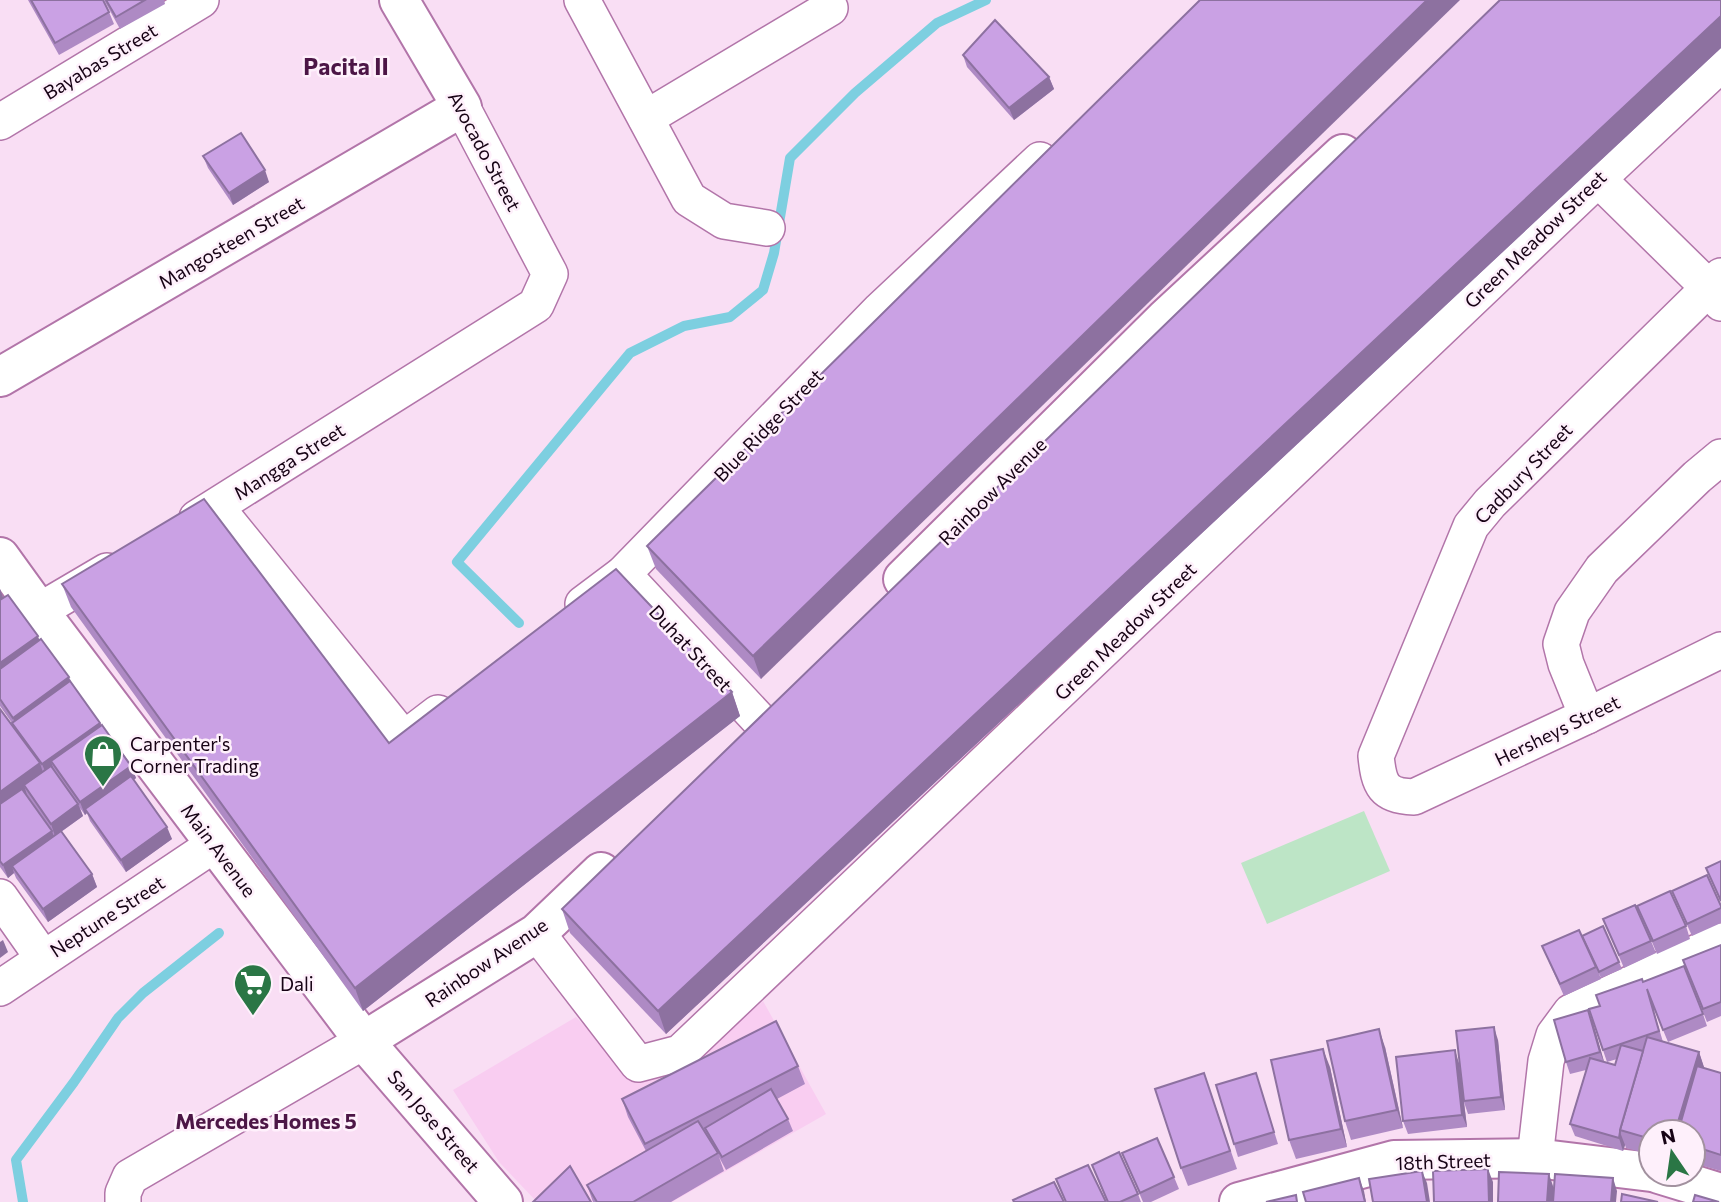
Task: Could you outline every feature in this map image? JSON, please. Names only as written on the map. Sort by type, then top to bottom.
[{"type":"street","name":"Avocado Street","points":[[399,0],[462,107],[550,274],[536,305]]},
{"type":"street","name":"Bayabas Street","points":[[0,122],[198,1]]},
{"type":"street","points":[[588,2],[689,199],[724,221],[767,228]]},
{"type":"street","points":[[646,118],[830,8]]},
{"type":"street","name":"Green Meadow Street","points":[[537,933],[638,1064],[680,1054],[1288,457],[1598,179],[1721,64]]},
{"type":"street","name":"Mangosteen Street","points":[[0,377],[462,107]]},
{"type":"street","name":"Rainbow Avenue","points":[[879,603],[1174,329],[1367,131]]},
{"type":"street","name":"Blue Ridge Street","points":[[557,624],[623,574],[880,310],[1060,141]]},
{"type":"street","points":[[1598,179],[1717,289]]},
{"type":"street","name":"Cadbury Street","points":[[1391,793],[1381,783],[1376,756],[1471,526],[1490,503],[1717,289]]},
{"type":"street","name":"Mangga Street","points":[[169,534],[536,305]]},
{"type":"street","points":[[1587,716],[1566,664],[1561,643],[1573,612],[1602,569],[1721,457]]},
{"type":"street","points":[[216,507],[404,739],[458,698]]},
{"type":"street","points":[[39,611],[133,555]]},
{"type":"street","name":"Main Avenue","points":[[0,557],[364,1041]]},
{"type":"street","name":"Duhat Street","points":[[623,574],[760,721]]},
{"type":"street","name":"Hersheys Street","points":[[1391,793],[1399,797],[1415,797],[1721,650]]},
{"type":"street","name":"Neptune Street","points":[[0,988],[215,844]]},
{"type":"street","name":"Rainbow Avenue","points":[[364,1041],[537,933],[628,846]]},
{"type":"street","points":[[0,897],[43,958]]},
{"type":"street","points":[[1535,1158],[1546,1062],[1554,1035],[1571,1012],[1721,940]]},
{"type":"street","points":[[123,1202],[123,1193],[130,1177],[364,1041]]},
{"type":"street","name":"San Jose Street","points":[[364,1041],[503,1202]]},
{"type":"street","name":"18th Street","points":[[1239,1202],[1394,1160],[1535,1158],[1637,1170]]},
{"type":"shaded area","points":[[763,1001],[826,1114],[672,1202],[537,1202],[499,1162],[453,1090],[576,1017],[636,1080],[684,1067]]},
{"type":"green space","points":[[1364,811],[1390,871],[1267,924],[1241,863]]},
{"type":"building","points":[[31,0],[103,0],[109,12],[55,43]]},
{"type":"building","points":[[106,0],[145,0],[116,17]]},
{"type":"building","points":[[1200,0],[1427,0],[753,656],[647,546]]},
{"type":"building","points":[[1500,0],[1721,0],[1721,16],[658,1011],[562,909]]},
{"type":"building","points":[[995,20],[1049,77],[1009,108],[963,55]]},
{"type":"building","points":[[241,133],[265,170],[229,193],[203,156]]},
{"type":"building","points":[[204,499],[389,743],[616,569],[732,692],[355,988],[62,584]]},
{"type":"building","points":[[8,595],[38,636],[0,663],[0,600]]},
{"type":"building","points":[[41,639],[69,677],[13,718],[0,699],[0,669]]},
{"type":"building","points":[[70,681],[100,723],[42,764],[12,723]]},
{"type":"building","points":[[0,709],[40,763],[0,792]]},
{"type":"building","points":[[102,725],[131,766],[80,802],[51,761]]},
{"type":"building","points":[[51,766],[78,804],[51,824],[24,785]]},
{"type":"building","points":[[131,776],[167,827],[121,860],[85,809]]},
{"type":"building","points":[[22,789],[52,831],[3,865],[0,861],[0,804]]},
{"type":"building","points":[[61,831],[92,874],[43,909],[12,866]]},
{"type":"building","points":[[1721,861],[1721,901],[1706,868]]},
{"type":"building","points":[[1707,875],[1721,908],[1687,924],[1672,891]]},
{"type":"building","points":[[1670,891],[1686,926],[1653,941],[1637,906]]},
{"type":"building","points":[[1635,905],[1651,941],[1619,955],[1603,919]]},
{"type":"building","points":[[1603,926],[1619,962],[1599,972],[1582,936]]},
{"type":"building","points":[[1579,930],[1596,967],[1560,984],[1542,946]]},
{"type":"building","points":[[1721,945],[1721,1002],[1703,1009],[1683,960]]},
{"type":"building","points":[[1684,966],[1703,1014],[1663,1030],[1647,989],[1659,1031],[1603,1050],[1589,1009],[1600,1006],[1596,995],[1642,979],[1643,982]]},
{"type":"building","points":[[1588,1010],[1600,1052],[1566,1062],[1554,1020]]},
{"type":"building","points":[[776,1021],[798,1066],[645,1144],[622,1099]]},
{"type":"building","points":[[1494,1027],[1501,1097],[1464,1101],[1456,1031]]},
{"type":"building","points":[[1379,1029],[1397,1110],[1345,1121],[1327,1041]]},
{"type":"building","points":[[1647,1037],[1699,1052],[1679,1118],[1637,1118],[1637,1135],[1620,1130]]},
{"type":"building","points":[[1621,1045],[1643,1051],[1619,1138],[1570,1124],[1590,1058],[1615,1065]]},
{"type":"building","points":[[1323,1049],[1341,1129],[1289,1140],[1271,1060]]},
{"type":"building","points":[[1455,1050],[1462,1115],[1403,1121],[1396,1057]]},
{"type":"building","points":[[1697,1066],[1721,1073],[1721,1155],[1707,1150],[1707,1118],[1682,1118]]},
{"type":"building","points":[[1204,1073],[1230,1151],[1181,1168],[1155,1089]]},
{"type":"building","points":[[1256,1073],[1274,1132],[1234,1144],[1216,1085]]},
{"type":"building","points":[[771,1089],[788,1119],[722,1157],[705,1128]]},
{"type":"building","points":[[698,1121],[718,1153],[633,1202],[597,1202],[587,1185]]},
{"type":"building","points":[[1157,1138],[1174,1177],[1140,1193],[1122,1153]]},
{"type":"building","points":[[1119,1152],[1138,1194],[1120,1202],[1108,1202],[1092,1165]]},
{"type":"building","points":[[1088,1165],[1106,1202],[1066,1202],[1056,1179]]},
{"type":"building","points":[[570,1166],[591,1202],[533,1202]]},
{"type":"building","points":[[1488,1169],[1489,1202],[1434,1202],[1433,1171]]},
{"type":"building","points":[[1422,1171],[1427,1202],[1373,1202],[1369,1179]]},
{"type":"building","points":[[1499,1172],[1549,1174],[1547,1202],[1498,1202]]},
{"type":"building","points":[[1555,1174],[1613,1178],[1611,1202],[1553,1202]]},
{"type":"building","points":[[1359,1178],[1365,1202],[1306,1202],[1303,1192]]},
{"type":"building","points":[[1054,1182],[1064,1202],[1013,1200]]},
{"type":"building","points":[[1622,1194],[1658,1202],[1621,1202]]},
{"type":"building","points":[[1296,1195],[1297,1202],[1266,1202]]},
{"type":"building","points":[[1695,1195],[1719,1202],[1693,1202]]},
{"type":"waterway","points":[[519,623],[457,562],[630,353],[684,326],[730,317],[763,290],[774,253],[790,158],[855,93],[937,23],[986,0]]},
{"type":"waterway","points":[[23,1202],[16,1160],[118,1018],[143,993],[219,933]]},
{"type":"place","name":"Carpenter's Corner Trading","points":[[103,788]]},
{"type":"place","name":"Dali","points":[[253,1017]]},
{"type":"district","name":"Pacita II","points":[[346,66]]},
{"type":"district","name":"Mercedes Homes 5","points":[[266,1120]]}]
